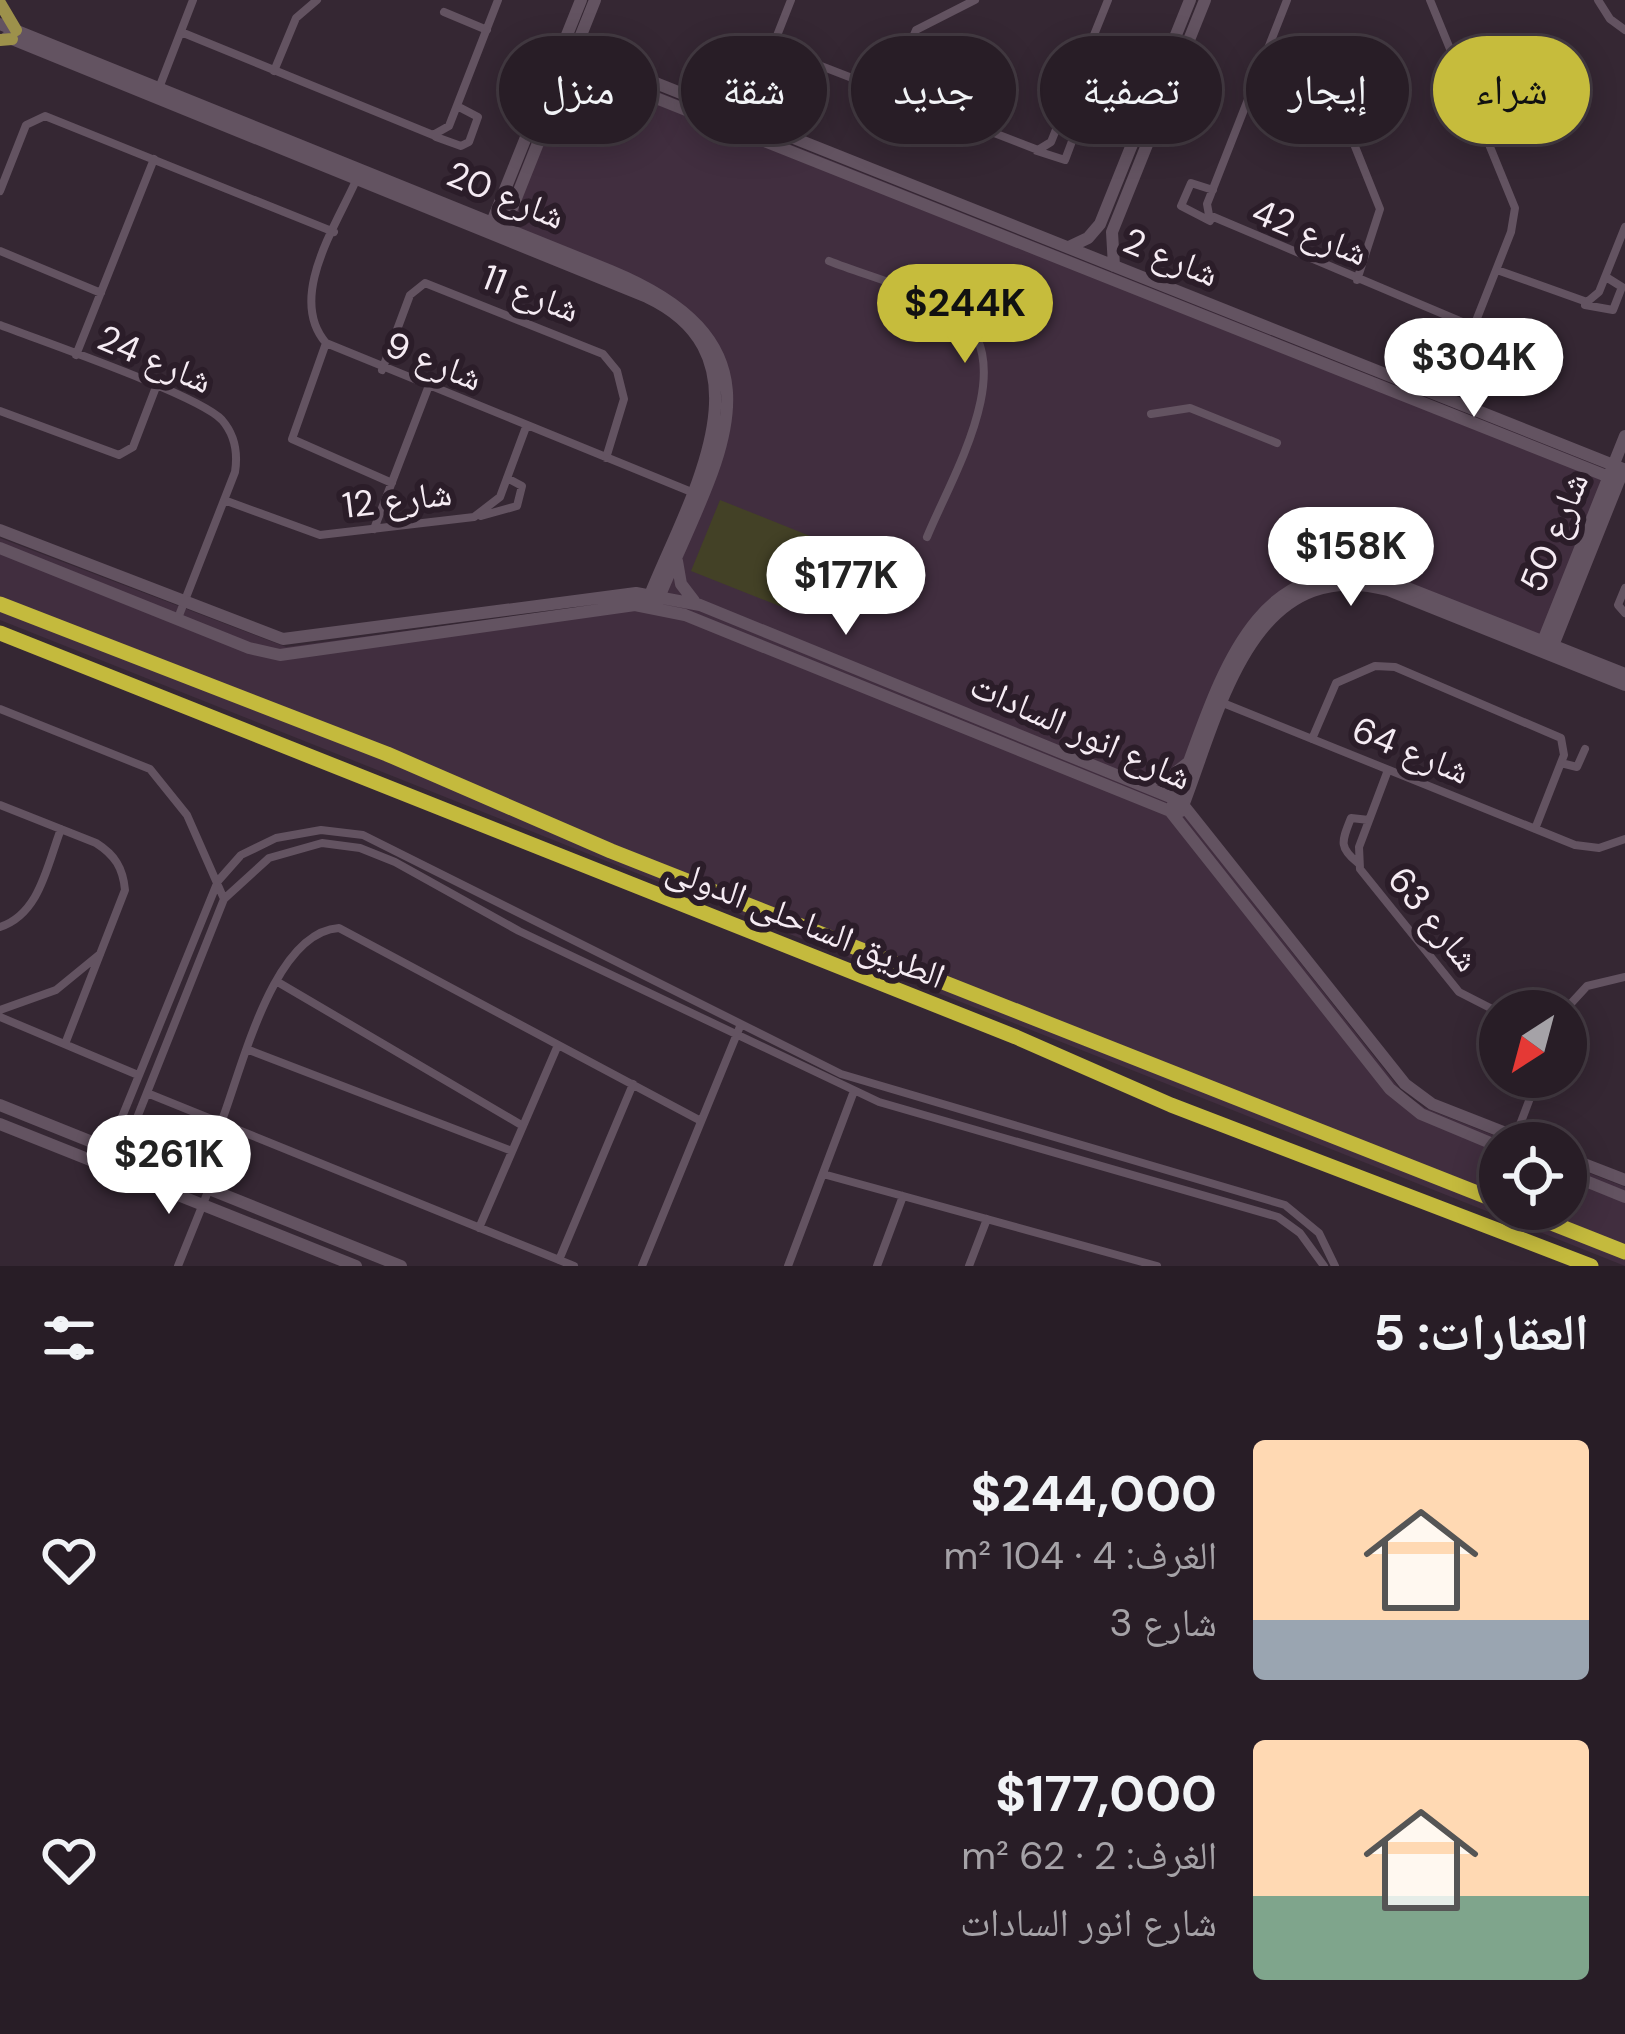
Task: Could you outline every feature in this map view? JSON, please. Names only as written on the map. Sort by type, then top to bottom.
[{"type":"highway","name":"الطريق الساحلى الدولى","points":[[0,604],[260,703],[611,851],[1479,1193]]},
{"type":"highway","name":"الطريق الساحلى الدولى","points":[[0,633],[1359,1178],[1591,1266]]},
{"type":"highway","points":[[249,736],[260,703]]},
{"type":"highway","points":[[1342,1171],[1363,1145]]},
{"type":"highway","points":[[1359,1178],[1363,1145]]},
{"type":"highway","points":[[1569,1230],[1625,1252]]},
{"type":"main road","points":[[0,3],[7,36]]},
{"type":"street","points":[[157,92],[194,0]]},
{"type":"street","points":[[274,71],[296,18],[316,0]]},
{"type":"street","points":[[429,135],[447,129],[499,0]]},
{"type":"street","points":[[571,36],[581,0]]},
{"type":"street","points":[[576,36],[595,0]]},
{"type":"street","points":[[776,36],[791,0]]},
{"type":"street","points":[[914,36],[916,30],[975,0]]},
{"type":"street","points":[[1093,36],[1108,0]]},
{"type":"street","points":[[1067,247],[1096,230],[1190,0]]},
{"type":"street","points":[[1114,266],[1111,236],[1205,0]]},
{"type":"street","name":"شارع 42","points":[[1273,36],[1287,0]]},
{"type":"street","points":[[1430,0],[1513,195],[1514,224],[1444,403]]},
{"type":"street","points":[[1598,0],[1610,19],[1625,30]]},
{"type":"street","points":[[444,12],[487,30]]},
{"type":"street","name":"شارع 20","points":[[0,24],[7,36],[496,230],[647,297],[695,334],[711,363],[718,401],[714,432],[679,549],[653,600]]},
{"type":"street","points":[[181,32],[461,146],[470,142],[478,117],[457,106]]},
{"type":"street","name":"شارع 42","points":[[1246,105],[1207,212],[1217,223],[1474,327]]},
{"type":"street","points":[[0,191],[26,125],[41,116],[334,232]]},
{"type":"street","points":[[1016,143],[1066,160],[1071,144]]},
{"type":"street","points":[[496,230],[530,144]]},
{"type":"street","name":"شارع 2","points":[[790,144],[1618,472]]},
{"type":"street","points":[[1034,150],[1049,144]]},
{"type":"street","points":[[1354,144],[1379,209],[1357,280]]},
{"type":"street","points":[[76,356],[154,159]]},
{"type":"street","points":[[358,174],[309,300],[311,320],[326,344],[292,439],[392,483]]},
{"type":"street","points":[[1213,190],[1191,183],[1181,206],[1217,223]]},
{"type":"street","name":"شارع 2","points":[[957,211],[1067,247],[1223,317]]},
{"type":"street","points":[[1578,302],[1594,298],[1625,227]]},
{"type":"street","points":[[1096,230],[1111,236]]},
{"type":"street","points":[[0,251],[101,293]]},
{"type":"street","points":[[829,261],[950,310],[973,331],[984,353],[984,392],[926,538]]},
{"type":"street","points":[[1496,270],[1578,302],[1613,310],[1621,285],[1606,277]]},
{"type":"street","name":"شارع 11","points":[[382,370],[410,295],[424,283],[588,344],[613,365],[623,392],[623,414],[606,458]]},
{"type":"street","name":"شارع 24","points":[[0,325],[208,408],[229,430],[237,460],[178,620]]},
{"type":"street","name":"شارع 9","points":[[326,344],[695,494]]},
{"type":"street","points":[[0,411],[119,455],[133,447],[156,387]]},
{"type":"street","points":[[374,529],[428,388]]},
{"type":"street","points":[[1151,413],[1190,408],[1277,443]]},
{"type":"street","name":"شارع 12","points":[[224,500],[313,535],[474,517],[497,502],[526,427]]},
{"type":"street","name":"شارع 50","points":[[1546,648],[1618,472],[1625,436]]},
{"type":"street","points":[[474,517],[508,513],[517,506],[523,486],[507,478]]},
{"type":"street","name":"شارع 20","points":[[653,600],[695,494]]},
{"type":"street","name":"شارع انور السادات","points":[[0,530],[264,635],[292,639],[445,618],[653,600],[700,605],[1135,781],[1177,808],[1415,1093],[1479,1123]]},
{"type":"street","name":"شارع انور السادات","points":[[0,548],[178,620],[280,655],[447,635],[653,600],[1177,808]]},
{"type":"street","points":[[679,549],[679,578],[700,605]]},
{"type":"street","points":[[1177,808],[1241,637],[1260,613],[1292,589],[1330,576],[1390,580],[1625,685]]},
{"type":"street","points":[[1625,588],[1618,605],[1625,613]]},
{"type":"street","points":[[445,618],[447,635]]},
{"type":"street","points":[[1546,648],[1625,674]]},
{"type":"street","points":[[1312,739],[1336,683],[1385,664],[1557,735],[1564,746],[1561,763],[1535,829]]},
{"type":"street","points":[[1177,808],[1192,756],[1220,702]]},
{"type":"street","name":"شارع 64","points":[[1220,702],[1586,848],[1625,839]]},
{"type":"street","points":[[0,709],[150,769],[181,803],[224,899]]},
{"type":"street","points":[[1561,763],[1577,767],[1585,749]]},
{"type":"street","points":[[1135,781],[1171,776],[1192,756]]},
{"type":"street","name":"شارع 63","points":[[1388,770],[1358,863],[1463,997],[1479,1004]]},
{"type":"street","points":[[0,805],[108,851],[124,875],[125,890],[65,1044]]},
{"type":"street","points":[[1358,863],[1344,852],[1342,842],[1353,816],[1369,820]]},
{"type":"street","points":[[0,927],[25,914],[34,901],[61,830]]},
{"type":"street","points":[[116,1152],[138,1075],[218,881],[241,855],[276,838],[321,830],[363,836],[882,1090],[1270,1199],[1309,1222],[1335,1266]]},
{"type":"street","points":[[116,1152],[147,1093],[224,899],[254,868],[286,850],[322,843],[360,848],[854,1091],[1266,1211],[1290,1224],[1324,1266]]},
{"type":"street","points":[[221,1123],[276,981],[310,935],[339,928],[701,1120]]},
{"type":"street","points":[[0,1014],[56,989],[101,952]]},
{"type":"street","name":"شارع انور السادات","points":[[1307,969],[1400,1098],[1434,1120],[1479,1138]]},
{"type":"street","points":[[1583,990],[1625,977]]},
{"type":"street","points":[[276,981],[523,1126]]},
{"type":"street","points":[[0,1014],[138,1075]]},
{"type":"street","points":[[642,1266],[741,1024]]},
{"type":"street","points":[[479,1228],[558,1045]]},
{"type":"street","points":[[249,1050],[512,1151]]},
{"type":"street","points":[[558,1260],[633,1084]]},
{"type":"street","points":[[788,1266],[854,1091]]},
{"type":"street","points":[[147,1093],[574,1266]]},
{"type":"street","points":[[0,1105],[401,1266]]},
{"type":"street","points":[[0,1124],[356,1266]]},
{"type":"street","points":[[1587,1165],[1625,1180]]},
{"type":"street","points":[[823,1174],[1157,1266]]},
{"type":"street","points":[[1587,1181],[1625,1196]]},
{"type":"street","points":[[178,1266],[209,1189]]},
{"type":"street","points":[[877,1266],[903,1196]]},
{"type":"street","points":[[969,1266],[987,1219]]},
{"type":"shaded area","points":[[657,91],[681,101],[681,144],[790,144],[1616,473],[1546,647],[1347,580],[1260,620],[1178,807],[1403,1093],[1425,1108],[1479,1129],[1479,1208],[0,620],[0,538],[286,647],[653,598],[712,450],[722,412],[721,379],[693,324],[497,229],[531,144],[657,144]]},
{"type":"shaded area","points":[[720,500],[815,538],[787,609],[691,571]]},
{"type":"shaded area","points":[[1587,1172],[1625,1187],[1625,1266],[1534,1230],[1587,1230]]}]
